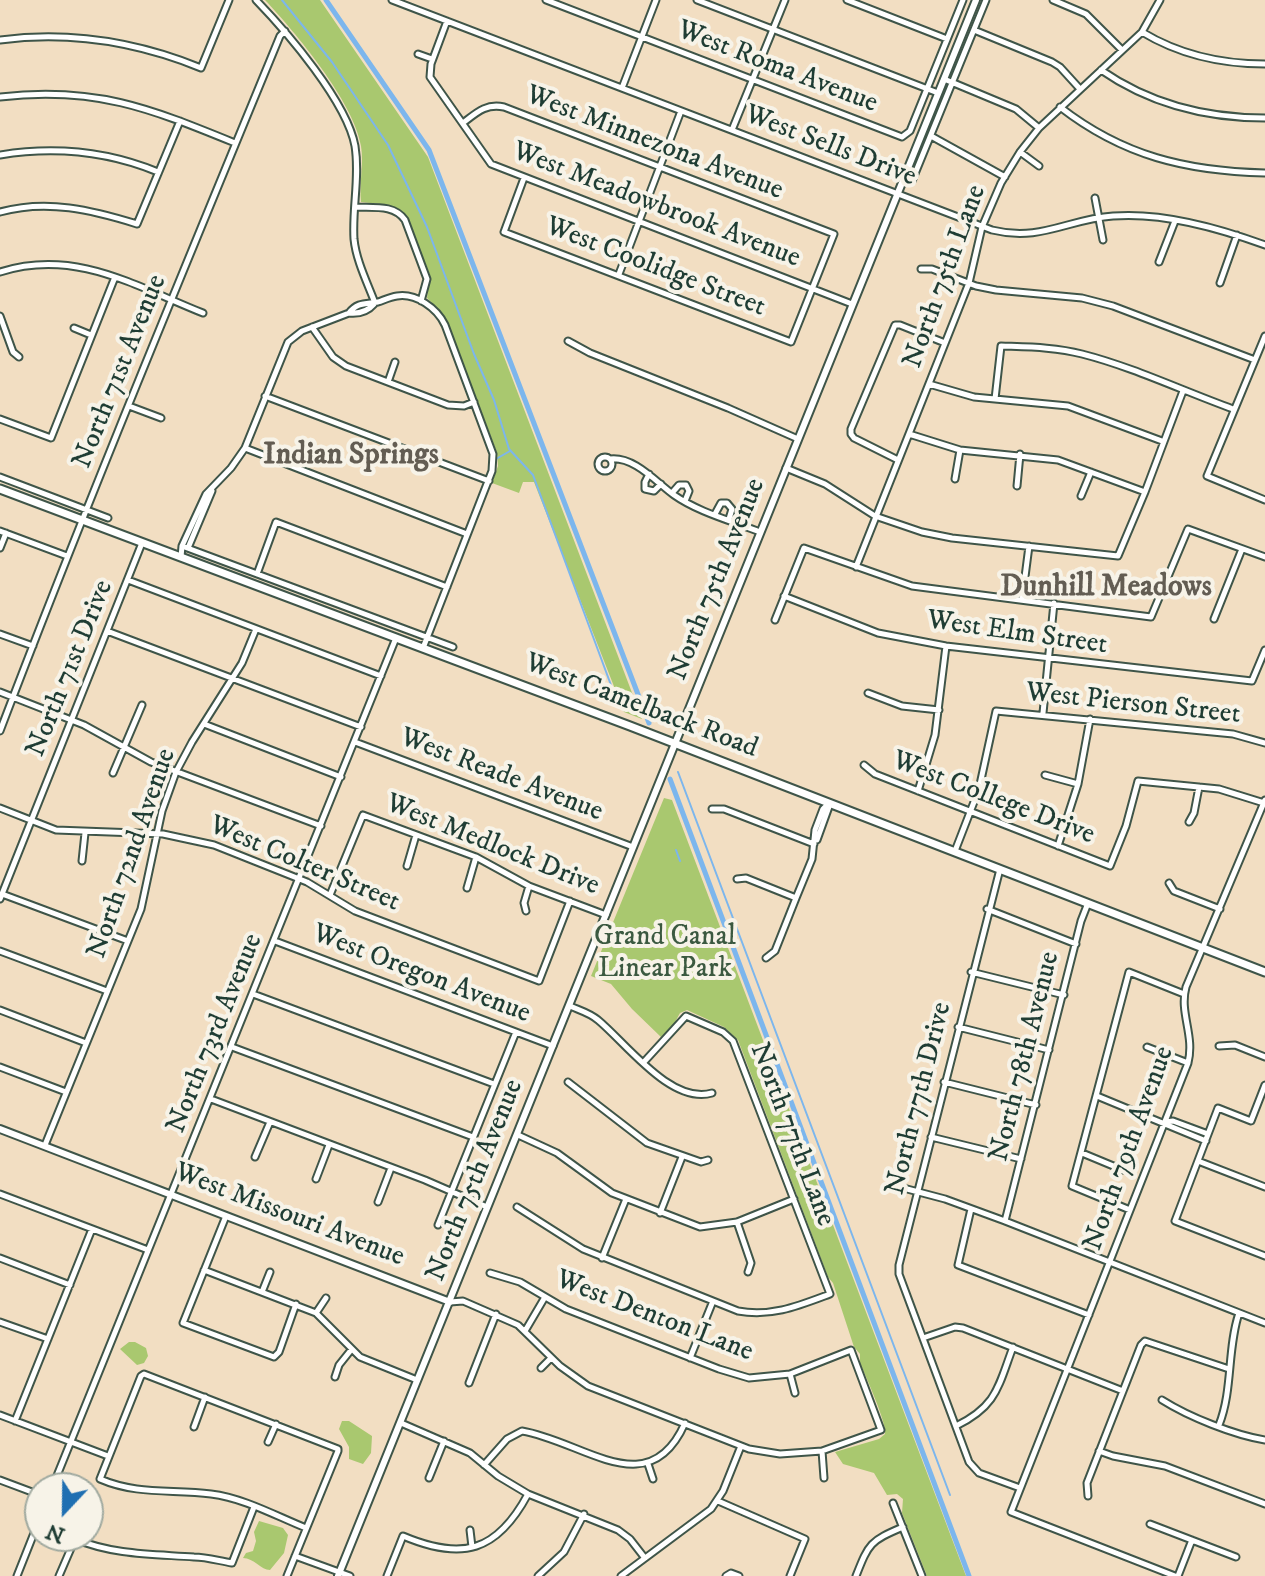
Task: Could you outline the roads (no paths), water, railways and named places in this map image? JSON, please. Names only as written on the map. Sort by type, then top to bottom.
[{"type":"main road","name":"North 75th Avenue","points":[[339,1575],[976,0]]},
{"type":"main road","name":"West Camelback Road","points":[[0,489],[830,802],[1265,972]]},
{"type":"main road","name":"West Missouri Avenue","points":[[0,1129],[450,1302]]},
{"type":"street","points":[[0,40],[58,37],[101,40],[161,53],[201,68],[229,0]]},
{"type":"street","points":[[256,0],[285,31],[349,127],[355,144],[357,167],[354,242],[375,303]]},
{"type":"street","name":"West Sells Drive","points":[[392,0],[982,227],[1034,234],[1099,217],[1122,215],[1175,221],[1237,235],[1265,245]]},
{"type":"street","name":"West Roma Avenue","points":[[546,0],[905,137],[927,89]]},
{"type":"street","points":[[622,88],[656,0]]},
{"type":"street","points":[[697,0],[938,93]]},
{"type":"street","points":[[732,130],[785,0]]},
{"type":"street","points":[[847,0],[947,39]]},
{"type":"street","points":[[927,89],[963,0]]},
{"type":"street","points":[[912,181],[986,0]]},
{"type":"street","points":[[1053,0],[1086,14],[1122,50]]},
{"type":"street","name":"North 75th Lane","points":[[856,567],[969,283],[982,227],[1005,177],[1039,128],[1142,32],[1160,0]]},
{"type":"street","points":[[418,54],[432,59],[447,21]]},
{"type":"street","points":[[974,30],[1052,62],[1080,89]]},
{"type":"street","name":"North 71st Avenue","points":[[0,731],[67,556],[235,143],[280,36],[285,31]]},
{"type":"street","points":[[1142,32],[1171,48],[1195,56],[1234,63],[1265,64]]},
{"type":"street","name":"West Meadowbrook Avenue","points":[[432,59],[430,71],[434,84],[491,164],[852,304]]},
{"type":"street","points":[[1101,70],[1131,88],[1180,108],[1207,115],[1265,118]]},
{"type":"street","points":[[944,79],[1016,109],[1039,128]]},
{"type":"street","points":[[0,97],[27,93],[102,98],[139,105],[235,143]]},
{"type":"street","name":"West Minnezona Avenue","points":[[463,123],[481,109],[497,106],[834,234],[812,288]]},
{"type":"street","points":[[1060,107],[1109,140],[1163,161],[1220,172],[1265,173]]},
{"type":"street","points":[[619,275],[681,111]]},
{"type":"street","points":[[0,212],[68,207],[137,224],[180,121]]},
{"type":"street","points":[[931,136],[1005,177]]},
{"type":"street","points":[[0,155],[55,149],[97,153],[158,172]]},
{"type":"street","points":[[1020,152],[1039,166]]},
{"type":"street","name":"West Coolidge Street","points":[[524,178],[504,232],[791,342],[812,288]]},
{"type":"street","points":[[1095,198],[1103,240]]},
{"type":"street","points":[[355,207],[390,209],[401,214],[427,279],[421,301]]},
{"type":"street","points":[[1159,262],[1175,221]]},
{"type":"street","points":[[1220,283],[1237,235]]},
{"type":"street","points":[[0,272],[41,263],[67,263],[92,268],[203,313]]},
{"type":"street","points":[[921,269],[932,269],[996,290],[1082,298],[1113,306],[1255,360]]},
{"type":"street","points":[[0,419],[51,438],[115,277]]},
{"type":"street","points":[[181,557],[206,494],[230,470],[245,448],[282,352],[292,338],[349,313],[353,307],[365,302],[375,303],[404,296],[421,301],[442,318],[495,459],[423,648]]},
{"type":"street","points":[[0,316],[13,352],[19,357]]},
{"type":"street","points":[[898,460],[851,434],[895,325],[945,343]]},
{"type":"street","points":[[312,327],[340,363],[448,405],[464,406],[474,402]]},
{"type":"street","points":[[74,328],[91,335]]},
{"type":"street","points":[[1265,336],[1207,476],[1265,500]]},
{"type":"street","points":[[568,341],[590,353],[798,439]]},
{"type":"street","points":[[995,399],[1001,346],[1057,349],[1082,354],[1233,409]]},
{"type":"street","points":[[388,382],[395,362]]},
{"type":"street","points":[[929,384],[974,397],[1068,406],[1162,441]]},
{"type":"street","points":[[786,468],[825,484],[875,516],[935,535],[1118,556],[1183,391]]},
{"type":"street","points":[[265,396],[489,481]]},
{"type":"street","points":[[129,406],[161,418]]},
{"type":"street","points":[[909,434],[960,450],[1058,460],[1145,492]]},
{"type":"street","points":[[245,448],[467,534]]},
{"type":"street","points":[[955,479],[960,450]]},
{"type":"street","points":[[1017,486],[1020,454]]},
{"type":"street","points":[[610,459],[619,459],[649,474],[685,501],[760,532]]},
{"type":"street","points":[[1081,496],[1091,472]]},
{"type":"street","points":[[649,474],[645,489],[654,491],[661,484]]},
{"type":"street","points":[[0,477],[108,518]]},
{"type":"street","points":[[672,493],[679,485],[686,485],[689,491],[685,501]]},
{"type":"street","points":[[715,514],[721,503],[727,503],[732,509],[729,519]]},
{"type":"street","points":[[257,574],[276,522],[447,587]]},
{"type":"street","points":[[775,620],[804,548],[923,588],[1151,617],[1188,529],[1265,557]]},
{"type":"street","points":[[0,548],[3,532],[67,556]]},
{"type":"street","name":"North 71st Drive","points":[[1,896],[142,543]]},
{"type":"street","points":[[1022,600],[1029,546]]},
{"type":"street","points":[[185,547],[453,647]]},
{"type":"street","points":[[1214,619],[1242,549]]},
{"type":"street","points":[[128,580],[381,676]]},
{"type":"street","name":"West Elm Street","points":[[784,596],[878,633],[946,646],[1112,667],[1252,681],[1265,650]]},
{"type":"street","points":[[1043,713],[1054,603]]},
{"type":"street","name":"North 72nd Avenue","points":[[45,1145],[141,909],[162,811],[176,772],[234,678],[256,629]]},
{"type":"street","name":"West Reade Avenue","points":[[107,631],[361,727]]},
{"type":"street","points":[[0,634],[33,646]]},
{"type":"street","name":"North 73rd Avenue","points":[[58,1472],[396,638]]},
{"type":"street","points":[[918,791],[928,764],[939,710],[946,646]]},
{"type":"street","points":[[0,692],[71,719],[176,772],[321,826]]},
{"type":"street","points":[[868,693],[902,706],[939,710]]},
{"type":"street","points":[[113,773],[142,705]]},
{"type":"street","name":"West Pierson Street","points":[[971,811],[988,759],[996,711],[1043,713],[1233,734],[1265,743]]},
{"type":"street","points":[[1058,846],[1078,784],[1090,719]]},
{"type":"street","points":[[204,724],[341,777]]},
{"type":"street","name":"West Reade Avenue","points":[[355,742],[633,847]]},
{"type":"street","name":"West College Drive","points":[[864,765],[875,774],[1110,866],[1122,839],[1138,781],[1199,787]]},
{"type":"street","points":[[1045,775],[1078,784]]},
{"type":"street","points":[[1189,822],[1199,787],[1264,801]]},
{"type":"street","name":"North 79th Avenue","points":[[1176,1576],[1011,1512],[1188,1063],[1191,1040],[1184,994],[1264,801]]},
{"type":"street","points":[[766,958],[775,951],[812,859],[814,844],[830,802]]},
{"type":"street","name":"West Colter Street","points":[[0,808],[56,830],[158,833],[214,845],[299,879],[355,911],[539,981],[570,901]]},
{"type":"street","points":[[712,809],[724,809],[814,844]]},
{"type":"street","points":[[955,851],[971,811]]},
{"type":"street","name":"West Medlock Drive","points":[[330,895],[363,815],[476,857],[529,886],[606,915]]},
{"type":"street","points":[[82,861],[85,833]]},
{"type":"street","points":[[407,866],[416,835]]},
{"type":"street","points":[[467,888],[476,857]]},
{"type":"street","name":"North 77th Drive","points":[[1000,869],[971,972],[899,1270],[975,1470],[1020,1488]]},
{"type":"street","points":[[737,879],[746,878],[796,898]]},
{"type":"street","points":[[1169,883],[1174,891],[1220,909]]},
{"type":"street","points":[[526,911],[524,903],[529,886]]},
{"type":"street","points":[[1,896],[128,941]]},
{"type":"street","name":"North 78th Avenue","points":[[1005,1221],[1088,903]]},
{"type":"street","points":[[987,909],[1076,944]]},
{"type":"street","name":"West Oregon Avenue","points":[[275,941],[553,1046]]},
{"type":"street","points":[[0,951],[107,991]]},
{"type":"street","points":[[971,972],[1064,995]]},
{"type":"street","points":[[1130,1210],[1072,1186],[1129,972],[1184,994]]},
{"type":"street","points":[[253,994],[494,1084]]},
{"type":"street","points":[[570,1006],[597,1019],[670,1084],[702,1096],[712,1093]]},
{"type":"street","points":[[0,1010],[86,1043]]},
{"type":"street","name":"North 77th Lane","points":[[643,1063],[686,1016],[718,1029],[733,1041],[830,1294],[768,1314],[738,1311],[713,1301]]},
{"type":"street","points":[[958,1027],[1049,1050]]},
{"type":"street","points":[[438,1225],[516,1032]]},
{"type":"street","points":[[1219,1046],[1235,1045],[1265,1057]]},
{"type":"street","points":[[232,1047],[473,1137]]},
{"type":"street","points":[[1147,1047],[1188,1063]]},
{"type":"street","points":[[0,1067],[66,1092]]},
{"type":"street","points":[[568,1082],[647,1143],[682,1157],[701,1162],[708,1160]]},
{"type":"street","points":[[944,1082],[1036,1105]]},
{"type":"street","points":[[1265,1085],[1251,1121],[1218,1108],[1175,1221],[1265,1256]]},
{"type":"street","points":[[1097,1096],[1206,1141]]},
{"type":"street","points":[[211,1099],[488,1208]]},
{"type":"street","points":[[1165,1122],[1173,1121],[1208,1134]]},
{"type":"street","points":[[255,1157],[270,1122]]},
{"type":"street","points":[[518,1135],[557,1153],[599,1186],[700,1227],[737,1222],[794,1199]]},
{"type":"street","points":[[931,1137],[1021,1159]]},
{"type":"street","points":[[316,1179],[329,1145]]},
{"type":"street","points":[[1082,1153],[1123,1170]]},
{"type":"street","points":[[660,1213],[682,1157]]},
{"type":"street","points":[[1198,1161],[1265,1187]]},
{"type":"street","points":[[378,1202],[391,1168]]},
{"type":"street","points":[[892,1185],[1005,1221],[1265,1323]]},
{"type":"street","points":[[0,1194],[148,1250]]},
{"type":"street","points":[[602,1258],[626,1199]]},
{"type":"street","points":[[517,1207],[574,1244],[602,1258],[713,1301],[690,1358]]},
{"type":"street","points":[[971,1209],[958,1265],[1089,1315]]},
{"type":"street","points":[[226,1216],[183,1323],[274,1357],[279,1352],[296,1304]]},
{"type":"street","points":[[737,1222],[751,1263],[748,1272]]},
{"type":"street","points":[[15,1421],[92,1229]]},
{"type":"street","points":[[0,1258],[70,1285]]},
{"type":"street","points":[[204,1270],[316,1313],[351,1350],[369,1362],[418,1380]]},
{"type":"street","points":[[262,1292],[270,1272]]},
{"type":"street","name":"West Denton Lane","points":[[490,1273],[509,1277],[566,1309],[749,1378],[790,1374],[851,1350],[881,1430]]},
{"type":"street","points":[[525,1331],[545,1297]]},
{"type":"street","points":[[316,1313],[326,1298]]},
{"type":"street","name":"West Missouri Avenue","points":[[450,1302],[463,1301],[496,1314],[525,1331],[551,1358],[588,1386],[741,1446],[780,1454],[822,1451],[881,1430]]},
{"type":"street","points":[[1219,1425],[1225,1405],[1233,1330],[1239,1313]]},
{"type":"street","points":[[469,1383],[496,1314]]},
{"type":"street","points":[[0,1322],[48,1339]]},
{"type":"street","points":[[923,1338],[959,1327],[1123,1391]]},
{"type":"street","points":[[1088,1496],[1087,1483],[1145,1341],[1229,1369]]},
{"type":"street","points":[[956,1426],[981,1412],[992,1401],[1013,1347]]},
{"type":"street","points":[[335,1377],[339,1365],[351,1350]]},
{"type":"street","points":[[541,1368],[551,1358]]},
{"type":"street","points":[[287,1576],[338,1449],[144,1374],[137,1384],[100,1479],[115,1486],[144,1492],[210,1494],[254,1507],[306,1528]]},
{"type":"street","points":[[790,1374],[795,1393]]},
{"type":"street","points":[[194,1427],[205,1397]]},
{"type":"street","points":[[1162,1400],[1174,1408],[1265,1440]]},
{"type":"street","points":[[0,1415],[108,1456]]},
{"type":"street","points":[[401,1423],[470,1453],[528,1494],[618,1530],[630,1539],[644,1557]]},
{"type":"street","points":[[484,1465],[515,1430],[536,1433],[607,1461],[631,1467],[648,1464],[669,1451],[685,1423]]},
{"type":"street","points":[[268,1442],[276,1424]]},
{"type":"street","points":[[429,1478],[444,1441]]},
{"type":"street","points":[[621,1576],[693,1525],[718,1501],[741,1446]]},
{"type":"street","points":[[822,1451],[824,1478]]},
{"type":"street","points":[[1099,1451],[1165,1466],[1265,1504]]},
{"type":"street","points":[[648,1464],[653,1479]]},
{"type":"street","points":[[0,1480],[24,1489]]},
{"type":"street","points":[[387,1576],[403,1536],[444,1549],[472,1547],[495,1538],[508,1527],[528,1494]]},
{"type":"street","points":[[718,1501],[805,1539],[790,1576]]},
{"type":"street","points":[[893,1503],[922,1576]]},
{"type":"street","points":[[59,1576],[75,1539],[102,1550],[121,1553],[198,1557],[232,1563],[254,1507]]},
{"type":"street","points":[[538,1576],[564,1552],[584,1514]]},
{"type":"street","points":[[1150,1524],[1236,1557]]},
{"type":"street","points":[[856,1576],[870,1545],[877,1538],[903,1527]]},
{"type":"street","points":[[470,1530],[472,1547]]},
{"type":"street","points":[[1176,1576],[1192,1540]]},
{"type":"street","points":[[17,1576],[27,1552]]},
{"type":"street","points":[[295,1556],[339,1575],[350,1576]]},
{"type":"street","points":[[726,1576],[731,1573],[739,1576]]},
{"type":"waterway","points":[[282,0],[332,62],[388,145],[427,227],[494,400],[509,449],[533,475],[618,704]]},
{"type":"waterway","points":[[326,0],[429,150],[649,723]]},
{"type":"waterway","points":[[496,459],[510,451]]},
{"type":"waterway","points":[[678,772],[950,1495]]},
{"type":"waterway","points":[[670,779],[969,1576]]},
{"type":"waterway","points":[[676,850],[680,861]]},
{"type":"district","name":"Indian Springs","points":[[351,457]]},
{"type":"district","name":"Dunhill Meadows","points":[[1106,589]]},
{"type":"park label","name":"Grand Canal Linear Park","points":[[665,954]]}]
